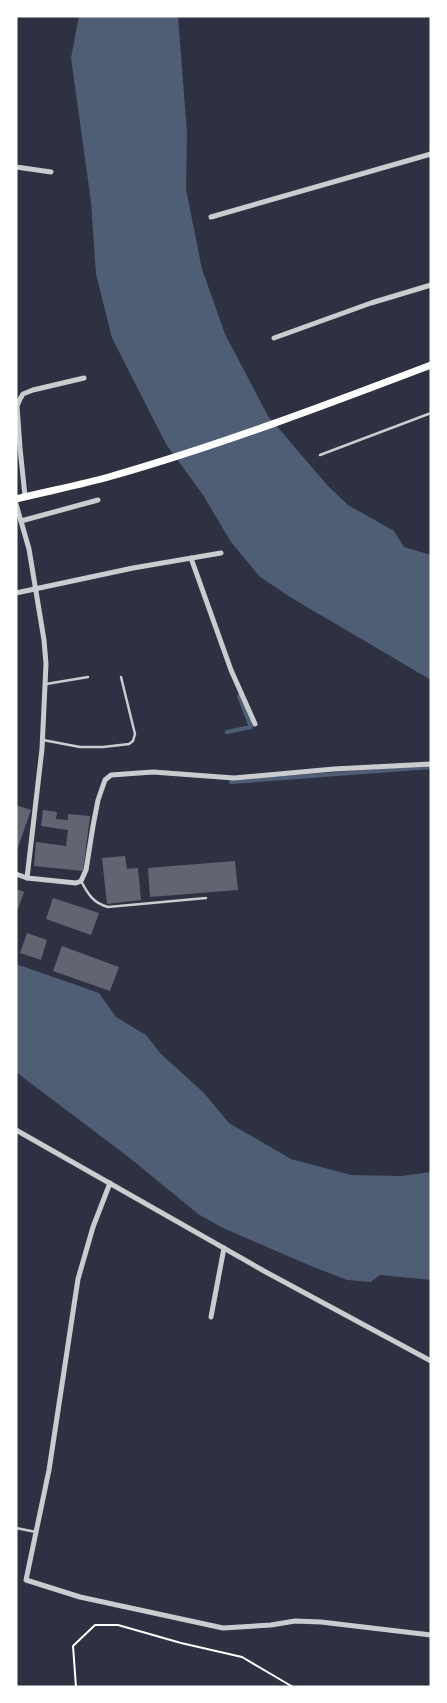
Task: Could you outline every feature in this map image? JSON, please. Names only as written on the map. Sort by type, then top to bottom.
[{"type":"main road","points":[[16,498],[110,477],[181,455],[292,418],[431,365]]},
{"type":"street","points":[[211,217],[431,154]]},
{"type":"street","points":[[16,166],[51,172]]},
{"type":"street","points":[[274,338],[371,303],[431,285]]},
{"type":"street","points":[[25,496],[17,406],[20,399],[24,394],[33,390],[84,378]]},
{"type":"street","points":[[21,520],[98,500]]},
{"type":"street","points":[[16,504],[29,549],[44,640],[46,664],[42,740],[27,878]]},
{"type":"street","points":[[16,593],[133,568],[221,553]]},
{"type":"street","points":[[191,558],[231,670],[255,724]]},
{"type":"street","points":[[16,874],[27,878],[76,883],[81,881],[86,870],[98,800],[105,780],[111,775],[153,772],[234,778],[334,769],[431,764]]},
{"type":"street","points":[[16,1130],[224,1248],[431,1362]]},
{"type":"street","points":[[110,1183],[93,1227],[78,1279],[50,1461],[26,1580],[80,1597],[223,1628],[271,1625],[295,1621],[321,1622],[431,1635]]},
{"type":"street","points":[[211,1316],[224,1248]]},
{"type":"lane","points":[[320,455],[431,414]]},
{"type":"lane","points":[[45,685],[88,677]]},
{"type":"lane","points":[[42,740],[80,747],[129,744],[133,741],[136,734],[121,677]]},
{"type":"lane","points":[[81,881],[90,897],[96,903],[108,907],[206,898]]},
{"type":"lane","points":[[16,1528],[36,1532]]},
{"type":"path","points":[[76,1687],[74,1646],[95,1625],[118,1625],[181,1643],[242,1657],[292,1686]]},
{"type":"water","points":[[79,16],[178,16],[187,133],[186,189],[202,269],[225,334],[268,416],[328,486],[348,505],[394,531],[404,547],[431,555],[431,680],[290,597],[260,577],[231,542],[203,495],[166,444],[112,338],[96,274],[91,202],[71,58]]},
{"type":"water","points":[[16,964],[99,993],[116,1017],[146,1035],[161,1054],[204,1093],[229,1123],[291,1159],[351,1175],[401,1176],[431,1172],[431,1280],[380,1275],[371,1282],[347,1280],[223,1228],[198,1214],[131,1159],[16,1072]]},
{"type":"building","points":[[16,805],[31,810],[17,850],[16,850]]},
{"type":"building","points":[[43,810],[57,812],[56,819],[68,820],[68,814],[90,816],[83,871],[34,866],[36,842],[66,846],[68,830],[41,826]]},
{"type":"building","points":[[125,856],[127,869],[138,868],[141,900],[107,904],[102,858]]},
{"type":"building","points":[[235,861],[238,890],[150,897],[148,868]]},
{"type":"building","points":[[16,889],[24,892],[16,914]]},
{"type":"building","points":[[53,898],[99,913],[91,935],[46,919]]},
{"type":"building","points":[[27,933],[47,940],[41,960],[20,953]]},
{"type":"building","points":[[62,946],[119,967],[110,991],[53,971]]},
{"type":"waterway","points":[[227,732],[251,727],[239,696]]},
{"type":"waterway","points":[[231,782],[431,767]]}]
